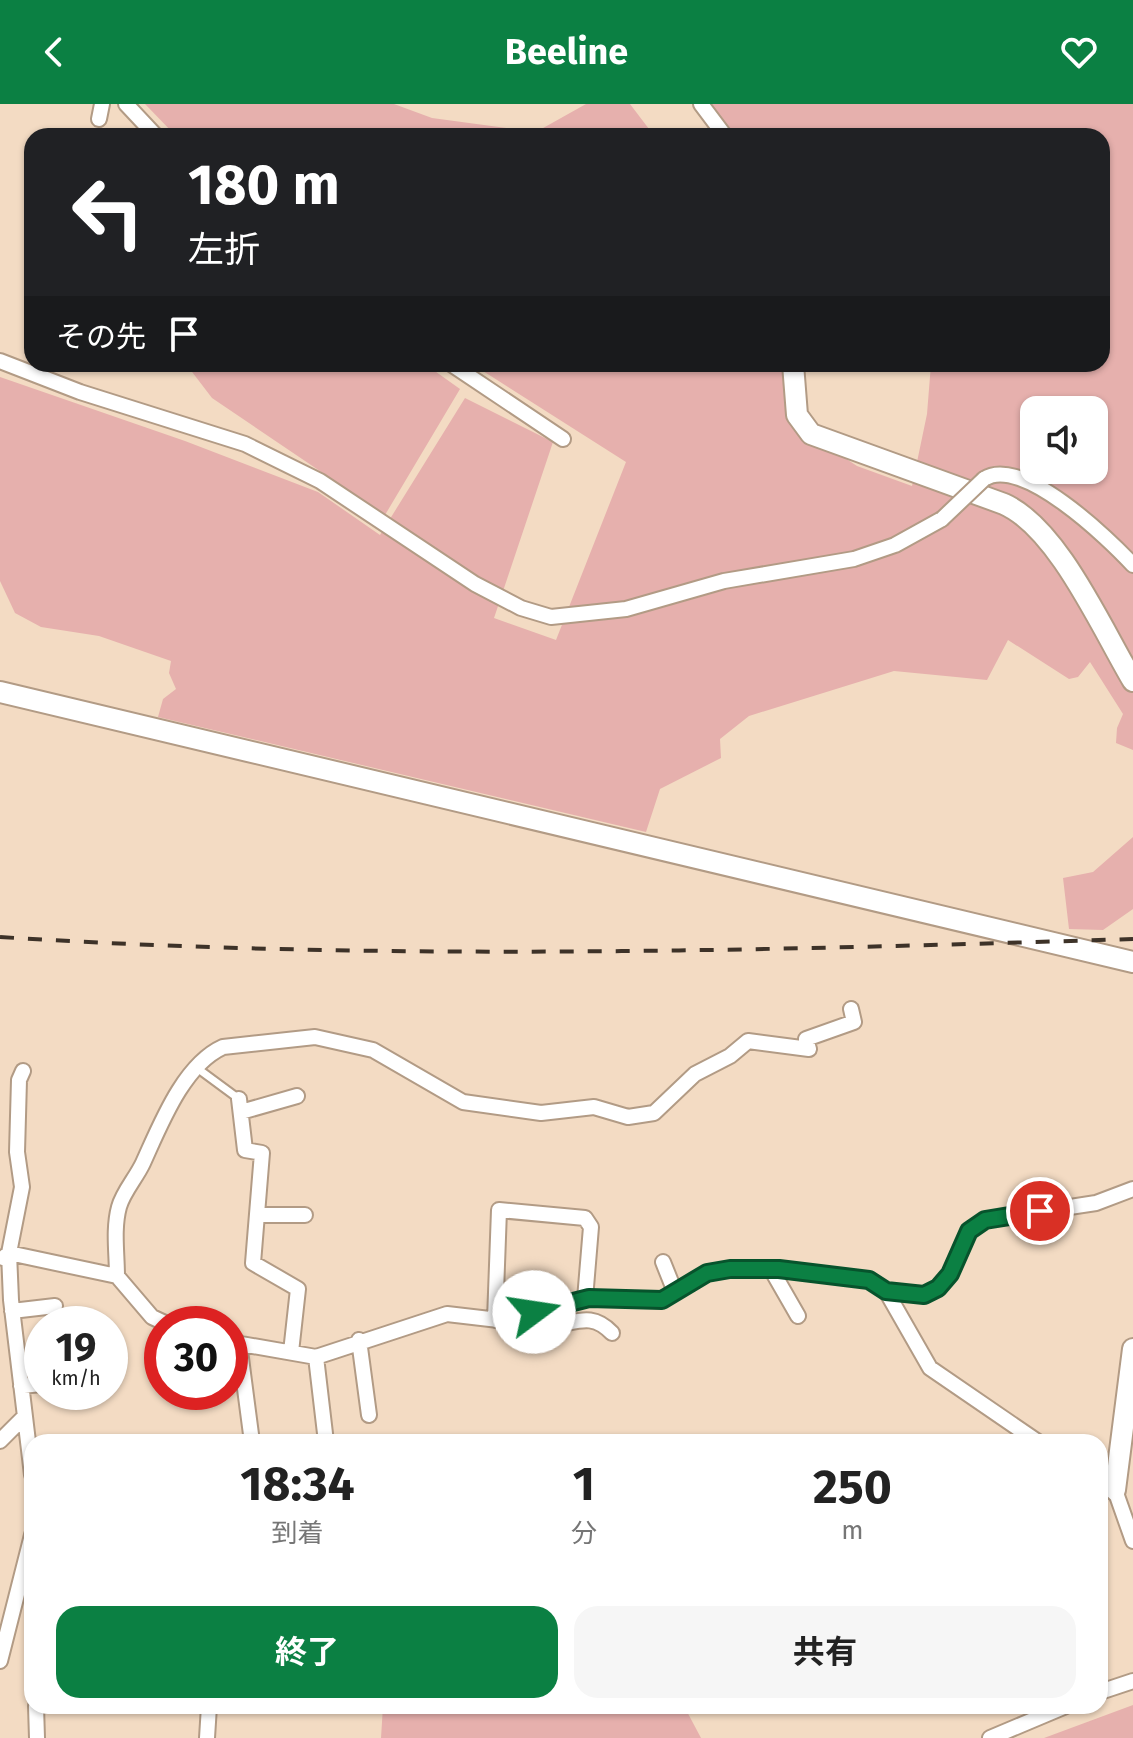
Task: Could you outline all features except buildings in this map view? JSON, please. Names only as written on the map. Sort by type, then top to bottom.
[{"type":"street","points":[[126,104],[148,128]]},
{"type":"street","points":[[701,104],[719,128]]},
{"type":"street","points":[[0,361],[24,370]]},
{"type":"street","points":[[28,372],[80,392],[245,444],[320,481],[475,584],[521,608],[551,617],[626,609],[724,581],[854,559],[895,545],[942,519],[991,474],[1023,479],[1045,492],[1101,531],[1133,565]]},
{"type":"street","points":[[463,372],[563,439]]},
{"type":"street","points":[[794,372],[797,415],[811,434],[1004,504],[1033,521],[1052,543],[1133,681]]},
{"type":"street","points":[[0,692],[1133,962]]},
{"type":"street","points":[[144,1308],[117,1276],[116,1223],[119,1204],[142,1164],[162,1117],[197,1068],[211,1053],[223,1047],[315,1037],[373,1050],[463,1102],[541,1113],[594,1107],[628,1117],[654,1113],[695,1074],[730,1056],[748,1041],[809,1049],[806,1039],[854,1022],[851,1009]]},
{"type":"street","points":[[23,1071],[19,1080],[17,1152],[22,1187],[5,1257],[27,1434]]},
{"type":"street","points":[[291,1352],[298,1289],[253,1263],[262,1153],[245,1150],[240,1105],[297,1096]]},
{"type":"street","points":[[501,1320],[585,1299],[662,1300],[707,1273],[771,1269],[869,1280],[886,1291],[924,1295],[938,1288],[950,1274],[969,1231],[985,1220],[1096,1203],[1133,1189]]},
{"type":"street","points":[[501,1320],[499,1210],[585,1218],[591,1227],[585,1299]]},
{"type":"street","points":[[257,1215],[305,1215]]},
{"type":"street","points":[[5,1257],[117,1276]]},
{"type":"street","points":[[663,1262],[675,1292]]},
{"type":"street","points":[[771,1269],[798,1316]]},
{"type":"street","points":[[886,1291],[930,1368],[947,1383],[1026,1434]]},
{"type":"street","points":[[12,1311],[24,1310]]},
{"type":"street","points":[[248,1344],[316,1357],[359,1340],[447,1314],[545,1326],[587,1317],[601,1321],[612,1333]]},
{"type":"street","points":[[359,1340],[369,1415]]},
{"type":"street","points":[[1133,1349],[1127,1449],[1108,1486],[1133,1541]]},
{"type":"street","points":[[316,1357],[325,1434]]},
{"type":"street","points":[[246,1410],[251,1434]]},
{"type":"street","points":[[0,1441],[24,1417]]},
{"type":"street","points":[[0,1661],[24,1578]]},
{"type":"street","points":[[0,1611],[18,1592]]},
{"type":"street","points":[[1108,1689],[1133,1681]]},
{"type":"street","points":[[36,1714],[37,1738]]},
{"type":"street","points":[[207,1738],[208,1714]]},
{"type":"street","points":[[990,1738],[1047,1714]]},
{"type":"lane","points":[[197,1068],[240,1105]]},
{"type":"shaded area","points":[[145,104],[394,104],[432,118],[506,128],[168,128]]},
{"type":"shaded area","points":[[586,104],[630,104],[648,128],[543,128]]},
{"type":"shaded area","points":[[710,104],[1133,104],[1133,750],[1116,743],[1117,728],[1123,714],[1090,662],[1078,677],[1069,679],[1008,640],[987,680],[894,671],[749,716],[720,739],[721,758],[660,789],[646,832],[158,717],[163,699],[176,689],[169,673],[171,661],[99,636],[41,627],[15,613],[0,581],[0,377],[185,441],[318,492],[380,535],[465,398],[553,442],[494,618],[556,640],[626,462],[485,372],[798,372],[804,431],[857,466],[912,486],[927,414],[930,372],[1110,372],[1110,128],[724,128]]},
{"type":"shaded area","points":[[192,372],[436,372],[460,389],[385,515],[212,398]]},
{"type":"shaded area","points":[[1133,837],[1133,909],[1103,930],[1069,929],[1063,878],[1093,872]]},
{"type":"shaded area","points":[[1133,1705],[1133,1738],[1044,1738]]},
{"type":"shaded area","points":[[382,1714],[688,1714],[701,1738],[381,1738]]},
{"type":"railway","points":[[0,937],[283,949],[566,952],[1133,939]]},
{"type":"route","points":[[534,1312],[589,1298],[644,1302],[662,1300],[707,1273],[730,1269],[779,1269],[869,1280],[886,1291],[924,1295],[938,1288],[950,1274],[969,1231],[985,1220],[1040,1211]]}]
